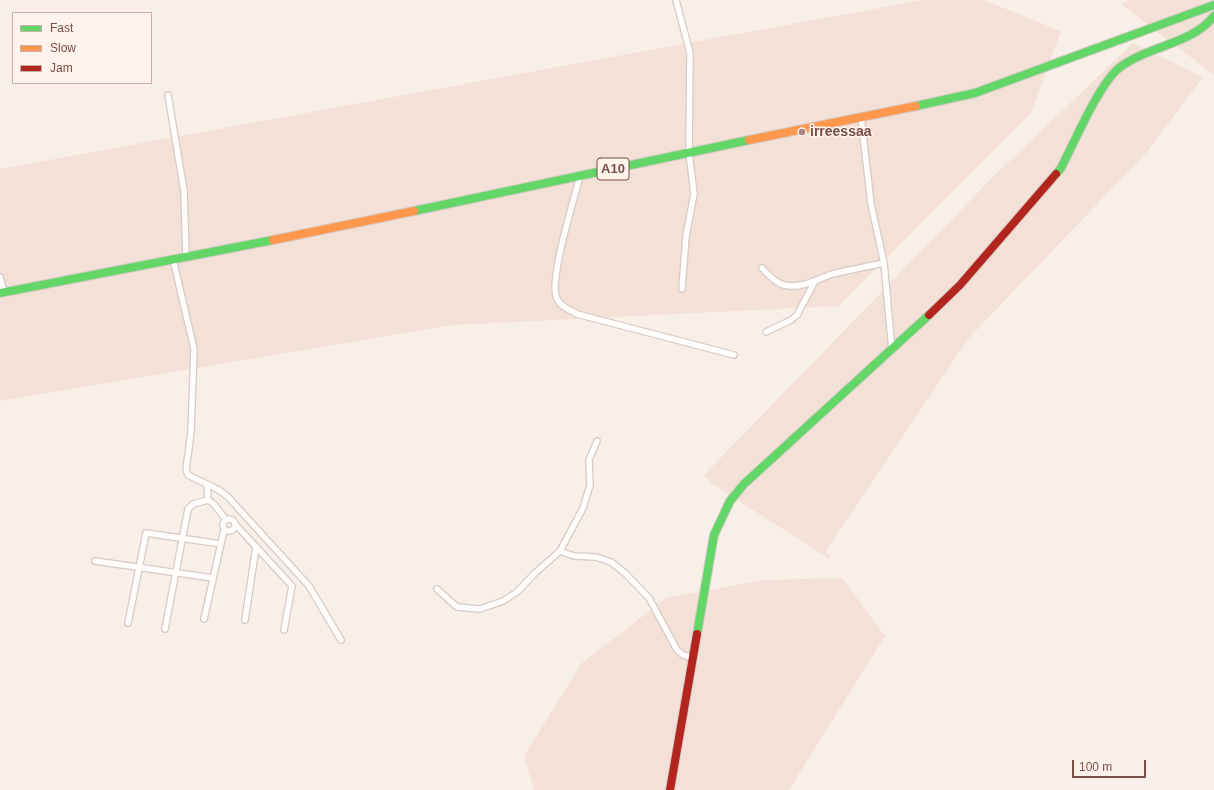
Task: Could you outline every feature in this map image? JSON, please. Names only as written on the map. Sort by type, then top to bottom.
[{"type":"main road","name":"A10","points":[[2,293],[328,229],[975,93],[1214,5]]},
{"type":"main road","points":[[670,790],[714,535],[730,501],[744,484],[892,350],[960,285],[1061,168],[1103,88],[1118,68],[1141,54],[1194,33],[1207,25],[1214,16]]},
{"type":"street","points":[[676,0],[690,53],[689,153],[694,194],[686,236],[682,289]]},
{"type":"street","points":[[168,95],[184,190],[186,257]]},
{"type":"street","points":[[861,117],[871,204],[884,262],[892,350]]},
{"type":"street","points":[[580,176],[557,269],[554,290],[558,300],[565,308],[577,314],[734,355]]},
{"type":"street","points":[[173,259],[194,349],[191,432],[186,470],[188,475],[219,490],[228,497],[308,586],[341,640]]},
{"type":"street","points":[[762,268],[769,275],[784,285],[795,286],[815,282],[830,275],[884,262]]},
{"type":"street","points":[[0,277],[2,293]]},
{"type":"street","points":[[766,332],[791,320],[797,315],[815,282]]},
{"type":"street","points":[[437,589],[458,607],[480,609],[503,601],[517,592],[535,573],[560,551],[583,508],[590,485],[589,460],[597,441]]},
{"type":"street","points":[[207,485],[208,500]]},
{"type":"street","points":[[165,630],[188,509],[193,504],[208,500],[214,504],[226,520],[230,519],[235,524],[292,586],[284,630]]},
{"type":"street","points":[[204,619],[224,530],[223,522],[226,520]]},
{"type":"street","points":[[224,530],[231,531],[235,524]]},
{"type":"street","points":[[128,623],[146,533],[183,537],[221,544]]},
{"type":"street","points":[[245,620],[256,547]]},
{"type":"street","points":[[560,551],[574,556],[596,557],[611,562],[649,598],[677,650],[683,655],[692,658]]},
{"type":"street","points":[[95,561],[175,574],[213,578]]},
{"type":"shaded area","points":[[923,0],[984,0],[1061,31],[1031,113],[839,306],[453,325],[0,401],[0,169]]},
{"type":"shaded area","points":[[1130,0],[1214,0],[1214,75],[1121,4]]},
{"type":"shaded area","points":[[1133,43],[1203,77],[1145,154],[968,339],[826,551],[831,560],[711,483],[704,475],[993,177]]},
{"type":"shaded area","points":[[842,578],[885,636],[789,790],[534,790],[524,756],[581,664],[666,598],[764,580]]},
{"type":"traffic: fast","points":[[916,106],[975,93],[1214,5]]},
{"type":"traffic: fast","points":[[1056,174],[1061,168],[1095,100],[1111,76],[1119,68],[1130,61],[1194,33],[1214,16]]},
{"type":"traffic: fast","points":[[414,211],[749,140]]},
{"type":"traffic: fast","points":[[0,293],[273,240]]},
{"type":"traffic: fast","points":[[697,634],[714,535],[730,501],[744,484],[929,315]]},
{"type":"traffic: slow","points":[[749,140],[916,106]]},
{"type":"traffic: slow","points":[[273,240],[414,211]]},
{"type":"traffic: jam","points":[[929,315],[960,285],[1056,174]]},
{"type":"traffic: jam","points":[[670,790],[697,634]]},
{"type":"place","name":"irreessaa","points":[[802,132]]}]
